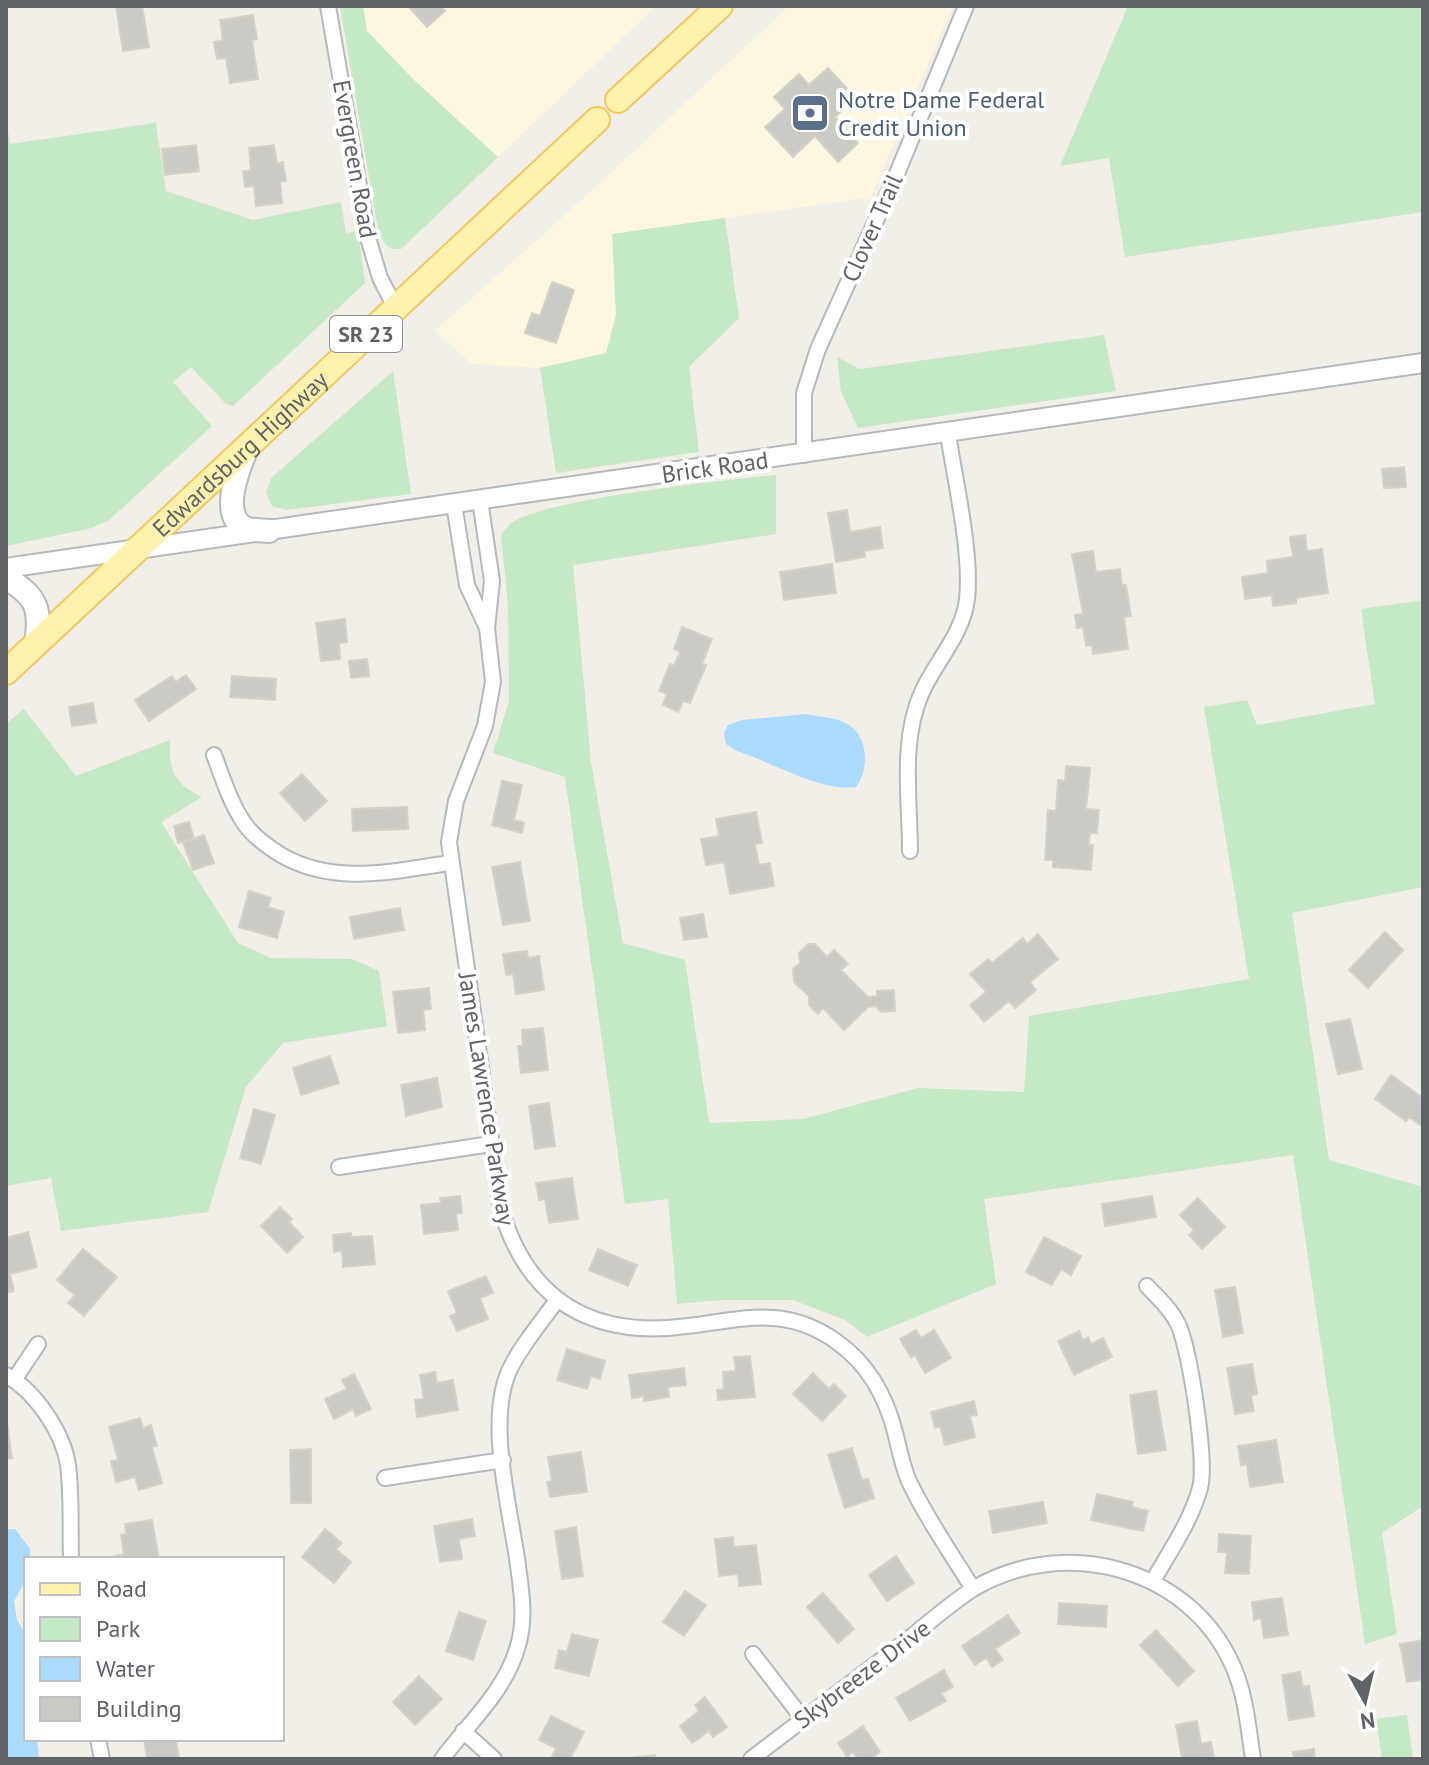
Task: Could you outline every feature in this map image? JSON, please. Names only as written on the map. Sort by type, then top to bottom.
[{"type":"main road","name":"Edwardsburg Highway","points":[[6,672],[720,6]]},
{"type":"main road","points":[[249,444],[235,476],[232,504],[237,521],[246,528],[269,531]]},
{"type":"main road","points":[[6,578],[33,599],[39,622],[36,645]]},
{"type":"street","name":"Evergreen Road","points":[[328,6],[368,238],[380,278],[395,307]]},
{"type":"street","name":"Clover Trail","points":[[804,455],[804,393],[818,349],[896,176],[966,6]]},
{"type":"street","name":"Brick Road","points":[[6,568],[804,455],[1423,363]]},
{"type":"street","points":[[910,851],[909,761],[912,724],[921,693],[957,631],[967,600],[967,564],[948,434]]},
{"type":"street","name":"James Lawrence Parkway","points":[[480,500],[492,581],[487,628],[493,682],[485,726],[450,823],[450,863],[501,1209],[517,1254],[557,1300],[594,1319],[642,1328],[669,1328],[757,1317],[787,1319],[807,1325],[841,1345],[857,1359],[881,1392],[889,1410],[906,1474],[973,1589]]},
{"type":"street","name":"James Lawrence Parkway","points":[[454,504],[467,585],[487,628]]},
{"type":"street","points":[[214,755],[228,795],[246,825],[272,850],[293,862],[314,870],[354,875],[450,863]]},
{"type":"street","points":[[339,1167],[491,1144]]},
{"type":"street","points":[[1147,1286],[1168,1308],[1178,1325],[1186,1351],[1203,1465],[1196,1501],[1153,1581]]},
{"type":"street","points":[[442,1759],[503,1682],[518,1647],[524,1607],[499,1413],[508,1373],[557,1300]]},
{"type":"street","points":[[38,1344],[10,1378],[47,1412],[67,1462],[71,1557]]},
{"type":"street","points":[[385,1478],[503,1460]]},
{"type":"street","name":"Skybreeze Drive","points":[[751,1759],[973,1589],[1030,1566],[1055,1562],[1109,1567],[1153,1581],[1194,1611],[1232,1663],[1244,1698],[1253,1759]]},
{"type":"street","points":[[753,1654],[803,1719]]},
{"type":"street","points":[[463,1731],[494,1759]]},
{"type":"shaded area","points":[[363,6],[656,6],[498,157],[413,79],[367,31]]},
{"type":"shaded area","points":[[789,6],[953,6],[871,197],[613,234],[616,315],[606,353],[540,368],[472,364],[435,331],[587,195]]},
{"type":"green space","points":[[340,6],[363,6],[367,31],[413,79],[498,157],[401,249],[386,244],[378,230]]},
{"type":"green space","points":[[1128,6],[1423,6],[1423,212],[1125,257],[1109,158],[1060,166]]},
{"type":"green space","points":[[6,119],[10,144],[156,123],[166,191],[253,220],[341,202],[346,233],[358,231],[365,283],[233,406],[226,404],[191,367],[173,382],[212,426],[109,520],[92,528],[6,546]]},
{"type":"green space","points":[[725,218],[739,318],[689,367],[699,452],[556,473],[540,368],[606,353],[616,315],[612,234]]},
{"type":"green space","points":[[1104,335],[1116,391],[858,428],[841,392],[837,357],[860,369]]},
{"type":"green space","points":[[393,371],[411,494],[286,510],[272,506],[266,493],[271,478]]},
{"type":"green space","points":[[776,475],[776,534],[573,565],[591,762],[623,943],[685,960],[709,1123],[803,1119],[918,1088],[1024,1092],[1029,1016],[1249,979],[1204,707],[1247,700],[1257,725],[1375,704],[1361,609],[1423,600],[1423,887],[1292,913],[1329,1160],[1423,1187],[1423,1506],[1382,1533],[1397,1634],[1365,1644],[1293,1155],[984,1199],[996,1284],[867,1337],[845,1320],[793,1300],[721,1300],[677,1304],[668,1199],[625,1204],[565,777],[493,753],[509,701],[508,606],[501,535],[509,525],[556,507],[635,492]]},
{"type":"green space","points":[[24,709],[76,776],[170,740],[170,760],[175,774],[179,781],[202,797],[161,822],[238,943],[271,958],[352,959],[379,971],[387,1026],[283,1043],[246,1087],[208,1212],[61,1231],[51,1178],[6,1186],[6,724]]},
{"type":"green space","points":[[1407,1715],[1413,1759],[1382,1759],[1376,1719]]},
{"type":"water","points":[[806,714],[839,720],[858,734],[865,761],[856,787],[812,781],[726,744],[724,733],[728,725],[742,720]]},
{"type":"water","points":[[6,1529],[15,1529],[30,1549],[30,1557],[24,1557],[24,1584],[14,1601],[17,1620],[24,1632],[24,1741],[37,1741],[39,1759],[6,1759]]},
{"type":"building","points":[[116,6],[142,6],[149,47],[123,51]]},
{"type":"building","points":[[408,6],[441,6],[445,11],[427,27]]},
{"type":"building","points":[[253,15],[257,39],[252,40],[258,79],[230,83],[226,58],[217,59],[214,42],[223,40],[220,20]]},
{"type":"building","name":"Notre Dame Federal Credit Union","points":[[828,68],[856,98],[835,117],[858,143],[838,162],[815,136],[793,157],[765,127],[785,109],[774,97],[799,74],[809,85]]},
{"type":"building","points":[[196,145],[199,171],[165,175],[162,149]]},
{"type":"building","points":[[274,145],[277,163],[283,162],[286,181],[280,182],[282,203],[256,206],[254,186],[245,187],[243,171],[251,170],[249,148]]},
{"type":"building","points":[[552,282],[574,290],[556,343],[525,333],[532,313],[540,316]]},
{"type":"building","points":[[1404,467],[1406,487],[1384,488],[1382,469]]},
{"type":"building","points":[[847,510],[850,532],[880,527],[883,548],[864,551],[865,557],[836,562],[828,513]]},
{"type":"building","points":[[1305,535],[1307,551],[1322,549],[1328,593],[1296,598],[1296,603],[1273,606],[1272,595],[1245,599],[1242,577],[1268,573],[1267,561],[1293,557],[1290,537]]},
{"type":"building","points":[[1093,551],[1096,572],[1120,569],[1122,585],[1126,585],[1131,616],[1124,617],[1128,649],[1093,654],[1092,645],[1086,646],[1083,627],[1077,628],[1075,615],[1083,614],[1072,554]]},
{"type":"building","points":[[832,564],[836,593],[784,600],[780,572]]},
{"type":"building","points":[[345,619],[347,642],[339,643],[340,659],[321,661],[316,623]]},
{"type":"building","points":[[682,627],[712,639],[702,664],[706,665],[690,703],[683,701],[678,712],[663,705],[667,694],[659,691],[670,664],[674,666],[680,652],[674,649]]},
{"type":"building","points":[[367,659],[369,676],[351,678],[349,661]]},
{"type":"building","points":[[186,675],[196,689],[149,721],[135,700],[172,676],[176,682]]},
{"type":"building","points":[[232,676],[276,679],[275,700],[230,697]]},
{"type":"building","points":[[93,703],[96,723],[72,726],[69,707]]},
{"type":"building","points":[[1066,766],[1090,768],[1086,809],[1099,810],[1097,833],[1090,833],[1089,845],[1093,845],[1091,870],[1053,867],[1053,860],[1045,860],[1048,810],[1056,811],[1058,780],[1065,781]]},
{"type":"building","points":[[302,774],[327,801],[305,821],[280,793]]},
{"type":"building","points":[[502,781],[522,785],[514,820],[524,823],[522,833],[492,825]]},
{"type":"building","points":[[407,807],[408,829],[353,831],[352,809]]},
{"type":"building","points":[[756,812],[762,843],[755,844],[759,865],[770,863],[774,886],[730,894],[724,862],[706,865],[701,839],[719,836],[716,819]]},
{"type":"building","points":[[189,822],[194,839],[178,843],[174,826]]},
{"type":"building","points":[[204,835],[214,863],[193,870],[183,842]]},
{"type":"building","points":[[520,862],[530,921],[503,925],[492,867]]},
{"type":"building","points":[[249,891],[271,898],[268,907],[284,912],[277,938],[239,927]]},
{"type":"building","points":[[400,908],[404,930],[354,939],[350,917]]},
{"type":"building","points":[[703,914],[707,937],[684,940],[680,918]]},
{"type":"building","points":[[1385,932],[1403,950],[1368,988],[1349,970]]},
{"type":"building","points":[[1038,934],[1058,959],[1030,982],[1036,990],[1015,1008],[1009,1001],[984,1022],[970,1005],[986,992],[970,974],[988,959],[992,963],[1023,938],[1027,944]]},
{"type":"building","points":[[808,944],[815,944],[827,957],[834,950],[848,964],[841,970],[868,997],[877,996],[877,991],[894,990],[895,1011],[881,1012],[876,1006],[868,1007],[844,1030],[823,1008],[818,1014],[809,1005],[809,996],[794,982],[793,969],[800,963],[799,953]]},
{"type":"building","points":[[527,951],[528,958],[539,956],[544,990],[516,994],[513,974],[506,975],[503,954]]},
{"type":"building","points":[[429,988],[431,1009],[423,1010],[425,1030],[398,1033],[393,992]]},
{"type":"building","points":[[1350,1019],[1362,1069],[1338,1074],[1326,1024]]},
{"type":"building","points":[[543,1028],[548,1070],[521,1073],[518,1046],[523,1046],[522,1030]]},
{"type":"building","points":[[330,1056],[339,1083],[301,1095],[293,1068]]},
{"type":"building","points":[[1391,1075],[1423,1098],[1423,1127],[1409,1117],[1406,1121],[1375,1099]]},
{"type":"building","points":[[437,1078],[442,1107],[406,1116],[401,1085]]},
{"type":"building","points":[[549,1103],[555,1146],[535,1149],[529,1106]]},
{"type":"building","points":[[254,1109],[275,1115],[261,1164],[240,1158]]},
{"type":"building","points":[[572,1178],[578,1219],[549,1223],[545,1199],[539,1200],[536,1183]]},
{"type":"building","points":[[460,1196],[462,1213],[456,1214],[458,1230],[424,1234],[421,1205],[441,1203],[440,1198]]},
{"type":"building","points":[[1152,1196],[1156,1217],[1105,1226],[1102,1204]]},
{"type":"building","points":[[1198,1198],[1225,1227],[1202,1249],[1189,1235],[1194,1230],[1180,1215]]},
{"type":"building","points":[[280,1207],[303,1237],[287,1253],[261,1226]]},
{"type":"building","points":[[28,1232],[37,1267],[10,1274],[14,1291],[6,1293],[6,1238]]},
{"type":"building","points":[[351,1233],[351,1237],[372,1236],[375,1264],[343,1267],[342,1251],[334,1252],[333,1235]]},
{"type":"building","points":[[1044,1237],[1081,1256],[1071,1275],[1061,1269],[1052,1285],[1026,1272]]},
{"type":"building","points":[[83,1249],[117,1277],[84,1316],[68,1303],[75,1295],[57,1280]]},
{"type":"building","points":[[598,1249],[637,1265],[628,1286],[589,1270]]},
{"type":"building","points":[[486,1276],[493,1293],[480,1298],[488,1319],[457,1331],[450,1316],[457,1313],[448,1291]]},
{"type":"building","points":[[1235,1287],[1243,1333],[1223,1337],[1215,1290]]},
{"type":"building","points":[[916,1330],[921,1338],[934,1330],[951,1358],[925,1373],[915,1355],[911,1358],[900,1339]]},
{"type":"building","points":[[1079,1331],[1083,1340],[1088,1337],[1091,1344],[1103,1338],[1112,1357],[1074,1375],[1058,1341]]},
{"type":"building","points":[[567,1349],[605,1361],[600,1379],[591,1376],[587,1389],[557,1380]]},
{"type":"building","points":[[750,1356],[755,1397],[718,1400],[717,1390],[724,1389],[723,1372],[736,1371],[734,1357]]},
{"type":"building","points":[[1252,1364],[1257,1394],[1251,1395],[1254,1411],[1235,1414],[1227,1368]]},
{"type":"building","points":[[684,1368],[686,1385],[668,1387],[669,1397],[644,1401],[644,1396],[632,1398],[629,1375]]},
{"type":"building","points":[[435,1372],[437,1383],[453,1380],[458,1410],[417,1417],[415,1400],[424,1399],[420,1375]]},
{"type":"building","points":[[813,1373],[829,1389],[834,1384],[846,1396],[822,1421],[793,1394]]},
{"type":"building","points":[[354,1374],[371,1409],[356,1416],[353,1409],[334,1419],[325,1399],[347,1389],[342,1380]]},
{"type":"building","points":[[1156,1391],[1166,1450],[1138,1454],[1130,1395]]},
{"type":"building","points":[[974,1401],[977,1415],[970,1416],[975,1437],[945,1445],[940,1426],[935,1428],[931,1412]]},
{"type":"building","points":[[6,1416],[12,1458],[6,1459]]},
{"type":"building","points":[[140,1418],[143,1428],[151,1425],[157,1446],[152,1447],[162,1483],[139,1490],[135,1477],[116,1482],[111,1461],[118,1460],[109,1427]]},
{"type":"building","points":[[1276,1440],[1283,1482],[1250,1487],[1247,1464],[1241,1465],[1238,1446]]},
{"type":"building","points":[[852,1448],[862,1480],[868,1479],[874,1498],[845,1508],[828,1455]]},
{"type":"building","points":[[311,1449],[311,1503],[291,1503],[290,1450]]},
{"type":"building","points":[[581,1452],[587,1492],[550,1497],[547,1482],[552,1481],[548,1457]]},
{"type":"building","points":[[1097,1494],[1133,1502],[1132,1507],[1148,1511],[1143,1531],[1091,1520]]},
{"type":"building","points":[[1043,1502],[1047,1523],[993,1533],[989,1511]]},
{"type":"building","points":[[472,1519],[475,1536],[459,1539],[462,1559],[440,1562],[434,1526]]},
{"type":"building","points":[[152,1520],[159,1557],[114,1557],[124,1554],[121,1535],[126,1534],[125,1524]]},
{"type":"building","points":[[576,1527],[583,1576],[562,1579],[555,1531]]},
{"type":"building","points":[[325,1529],[342,1543],[336,1549],[351,1562],[334,1583],[302,1557]]},
{"type":"building","points":[[1219,1534],[1251,1536],[1249,1574],[1225,1573],[1227,1552],[1218,1552]]},
{"type":"building","points":[[733,1537],[734,1547],[756,1545],[761,1584],[739,1586],[738,1574],[719,1576],[715,1539]]},
{"type":"building","points":[[896,1556],[914,1583],[887,1601],[869,1575]]},
{"type":"building","points":[[685,1591],[706,1605],[684,1636],[663,1622]]},
{"type":"building","points":[[823,1593],[854,1629],[838,1643],[807,1607]]},
{"type":"building","points":[[1282,1598],[1288,1635],[1264,1638],[1261,1618],[1254,1620],[1252,1602]]},
{"type":"building","points":[[1059,1603],[1107,1606],[1106,1627],[1058,1624]]},
{"type":"building","points":[[459,1612],[486,1621],[473,1660],[446,1651]]},
{"type":"building","points":[[1008,1615],[1020,1633],[995,1649],[1003,1660],[992,1667],[986,1658],[975,1665],[962,1646]]},
{"type":"building","points":[[1156,1630],[1194,1671],[1178,1686],[1140,1645]]},
{"type":"building","points":[[572,1634],[598,1640],[589,1676],[555,1668],[559,1650],[567,1652]]},
{"type":"building","points":[[1423,1640],[1423,1680],[1407,1682],[1400,1644]]},
{"type":"building","points":[[944,1670],[953,1687],[941,1693],[946,1701],[910,1721],[896,1698]]},
{"type":"building","points":[[1300,1672],[1303,1687],[1309,1686],[1314,1716],[1289,1720],[1282,1675]]},
{"type":"building","points":[[419,1676],[442,1699],[415,1725],[393,1702]]},
{"type":"building","points":[[705,1697],[727,1727],[713,1737],[709,1731],[692,1743],[680,1726],[699,1711],[695,1705]]},
{"type":"building","points":[[551,1716],[584,1732],[570,1759],[551,1759],[556,1748],[539,1740]]},
{"type":"building","points":[[1197,1721],[1201,1744],[1211,1742],[1214,1757],[1182,1759],[1176,1725]]},
{"type":"building","points":[[863,1726],[880,1752],[870,1759],[858,1759],[853,1752],[847,1757],[838,1743]]},
{"type":"building","points":[[144,1741],[176,1741],[179,1759],[147,1759]]},
{"type":"building","points":[[1314,1749],[1315,1759],[1294,1759],[1293,1752]]},
{"type":"building","points":[[655,1755],[655,1759],[620,1759]]},
{"type":"place","name":"Notre Dame Federal Credit Union","points":[[810,113]]}]
